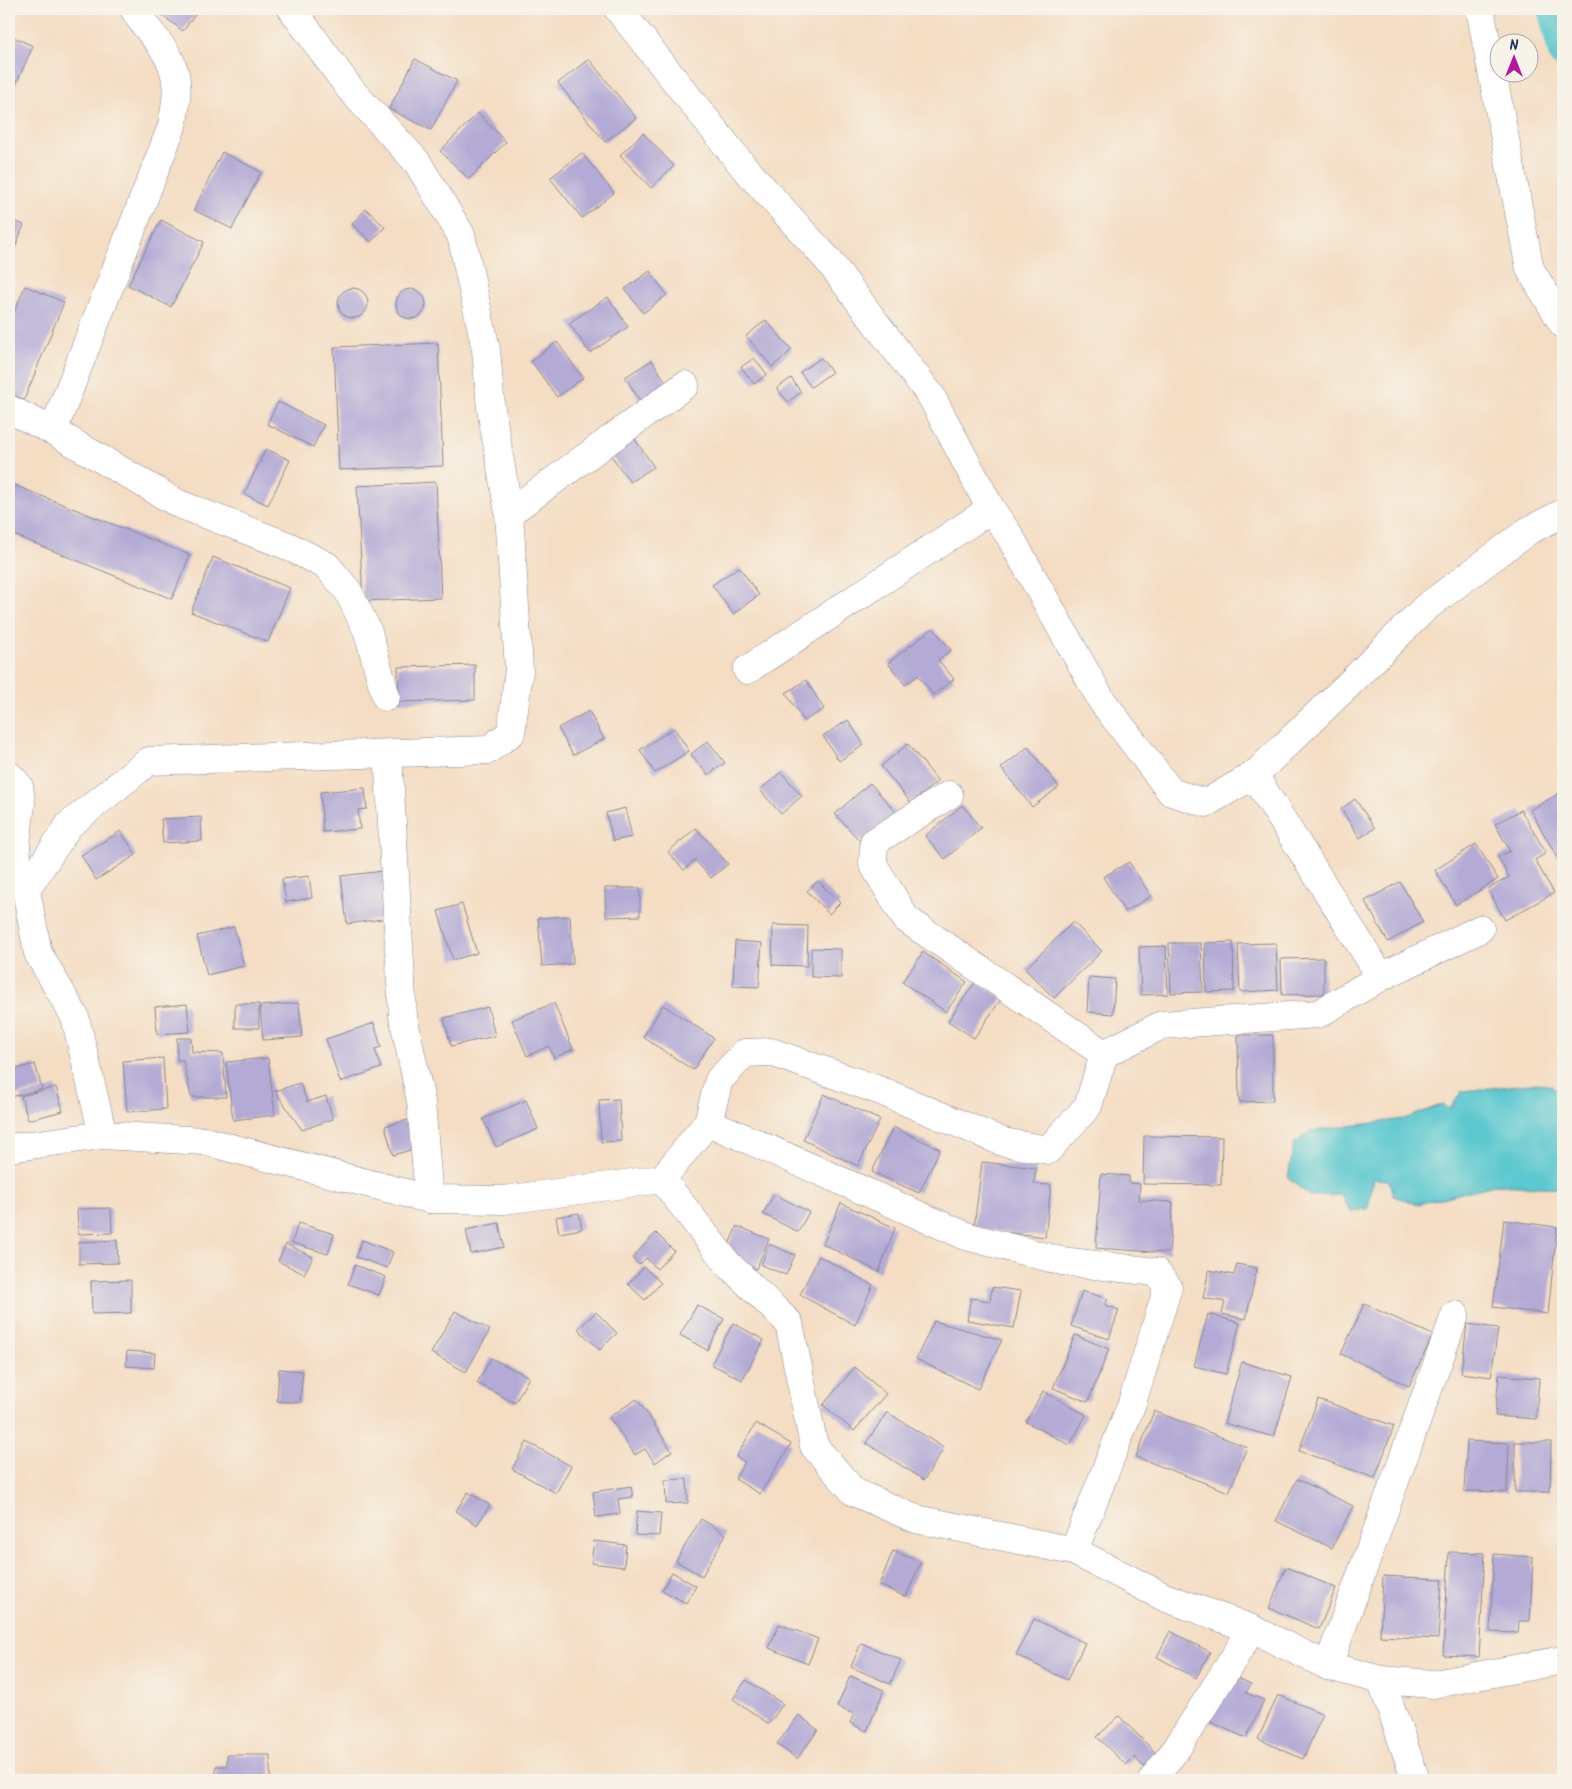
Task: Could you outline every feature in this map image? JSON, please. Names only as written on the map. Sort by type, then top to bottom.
[{"type":"street","points":[[52,432],[172,126],[178,98],[174,72],[164,49],[134,9]]},
{"type":"street","points":[[26,890],[69,825],[149,761],[488,750],[511,733],[519,670],[509,513],[491,409],[486,349],[461,235],[418,162],[350,89],[292,9]]},
{"type":"street","points":[[618,9],[743,166],[828,260],[931,396],[991,509],[1009,535],[1102,701],[1171,792],[1206,803],[1254,775],[1425,608],[1528,531],[1563,513]]},
{"type":"street","points":[[1480,9],[1530,269],[1563,324]]},
{"type":"street","points":[[509,513],[686,385]]},
{"type":"street","points":[[9,409],[179,504],[288,546],[327,566],[348,591],[368,632],[386,697]]},
{"type":"street","points":[[747,670],[991,509]]},
{"type":"street","points":[[388,754],[403,1016],[421,1102],[429,1199]]},
{"type":"street","points":[[9,775],[19,786],[21,803],[16,845],[18,872],[26,890],[38,953],[75,1017],[103,1135]]},
{"type":"street","points":[[1254,775],[1381,977]]},
{"type":"street","points":[[949,795],[874,842],[873,864],[906,919],[1104,1054]]},
{"type":"street","points":[[9,1148],[103,1135],[204,1141],[429,1199],[504,1200],[662,1179],[708,1122],[719,1080],[745,1053],[771,1052],[881,1091],[1003,1142],[1048,1150],[1088,1106],[1104,1054],[1162,1025],[1318,1014],[1381,977],[1480,929]]},
{"type":"street","points":[[708,1122],[966,1236],[1062,1261],[1156,1272],[1168,1287],[1132,1403],[1074,1551]]},
{"type":"street","points":[[662,1179],[728,1263],[789,1322],[814,1446],[854,1492],[916,1519],[1074,1551],[1164,1597],[1252,1629],[1328,1666],[1381,1680],[1434,1684],[1563,1660]]},
{"type":"street","points":[[1328,1666],[1454,1315]]},
{"type":"street","points":[[1152,1780],[1177,1748],[1252,1629]]},
{"type":"street","points":[[1381,1680],[1416,1780]]},
{"type":"water","points":[[1538,1083],[1552,1086],[1563,1099],[1563,1188],[1494,1185],[1418,1204],[1393,1196],[1389,1180],[1373,1179],[1368,1209],[1350,1211],[1341,1195],[1310,1196],[1288,1178],[1294,1144],[1311,1131],[1404,1119],[1443,1104],[1450,1109],[1462,1091]]},
{"type":"building","points":[[154,9],[195,9],[198,11],[183,31]]},
{"type":"building","points":[[9,35],[33,46],[9,100]]},
{"type":"building","points":[[415,59],[457,81],[431,130],[389,109]]},
{"type":"building","points":[[589,59],[636,118],[605,142],[558,83]]},
{"type":"building","points":[[478,113],[506,142],[469,179],[440,151]]},
{"type":"building","points":[[643,133],[674,166],[651,188],[620,155]]},
{"type":"building","points":[[222,152],[261,172],[232,229],[194,210]]},
{"type":"building","points":[[582,153],[614,193],[582,218],[550,178]]},
{"type":"building","points":[[366,209],[385,227],[371,242],[352,224]]},
{"type":"building","points":[[9,219],[24,225],[9,263]]},
{"type":"building","points":[[161,220],[204,242],[171,307],[128,285]]},
{"type":"building","points":[[650,271],[667,295],[643,313],[625,289]]},
{"type":"building","points":[[25,286],[64,302],[24,400],[9,393],[9,325]]},
{"type":"building","points":[[353,288],[364,292],[368,303],[364,314],[353,318],[342,314],[338,303],[342,292]]},
{"type":"building","points":[[411,289],[422,293],[426,304],[422,315],[411,319],[400,315],[396,304],[400,293]]},
{"type":"building","points":[[608,297],[628,327],[590,353],[569,323]]},
{"type":"building","points":[[766,320],[792,350],[772,367],[746,336]]},
{"type":"building","points":[[557,342],[583,378],[557,397],[531,361]]},
{"type":"building","points":[[438,343],[443,466],[339,470],[334,347]]},
{"type":"building","points":[[754,358],[767,374],[754,384],[741,367]]},
{"type":"building","points":[[821,358],[832,372],[811,387],[800,372]]},
{"type":"building","points":[[652,360],[667,384],[640,401],[625,377]]},
{"type":"building","points":[[791,378],[801,392],[788,402],[777,388]]},
{"type":"building","points":[[278,402],[324,425],[313,447],[267,424]]},
{"type":"building","points":[[634,438],[654,467],[630,482],[610,454]]},
{"type":"building","points":[[266,449],[290,460],[268,505],[244,494]]},
{"type":"building","points":[[436,482],[441,598],[363,601],[357,486]]},
{"type":"building","points":[[9,483],[190,555],[172,599],[9,533]]},
{"type":"building","points":[[213,557],[290,588],[268,642],[191,612]]},
{"type":"building","points":[[739,567],[759,595],[733,614],[712,585]]},
{"type":"building","points":[[933,628],[951,650],[938,660],[954,679],[933,695],[918,675],[905,685],[888,663]]},
{"type":"building","points":[[475,665],[475,700],[399,702],[398,667]]},
{"type":"building","points":[[806,680],[824,709],[804,721],[786,693]]},
{"type":"building","points":[[589,711],[604,739],[573,755],[558,728]]},
{"type":"building","points":[[848,720],[864,745],[839,761],[823,736]]},
{"type":"building","points":[[674,728],[689,751],[655,773],[640,750]]},
{"type":"building","points":[[708,741],[725,763],[708,775],[691,754]]},
{"type":"building","points":[[908,744],[938,781],[911,803],[881,766]]},
{"type":"building","points":[[1028,747],[1059,787],[1032,807],[1001,768]]},
{"type":"building","points":[[781,772],[802,796],[781,814],[760,790]]},
{"type":"building","points":[[870,783],[896,812],[861,842],[835,814]]},
{"type":"building","points":[[365,788],[367,809],[358,810],[360,829],[323,832],[320,792]]},
{"type":"building","points":[[1563,791],[1563,867],[1530,810]]},
{"type":"building","points":[[1355,799],[1375,828],[1360,838],[1341,809]]},
{"type":"building","points":[[962,805],[981,828],[945,859],[925,836]]},
{"type":"building","points":[[625,808],[632,837],[613,841],[606,813]]},
{"type":"building","points":[[1521,810],[1546,853],[1535,860],[1554,893],[1505,920],[1488,889],[1509,877],[1498,857],[1510,851],[1495,824]]},
{"type":"building","points":[[201,817],[202,841],[163,843],[161,819]]},
{"type":"building","points":[[696,828],[728,864],[711,878],[695,860],[684,870],[668,852]]},
{"type":"building","points":[[121,831],[136,855],[96,880],[81,855]]},
{"type":"building","points":[[1476,844],[1498,879],[1456,905],[1435,870]]},
{"type":"building","points":[[1129,862],[1151,896],[1125,912],[1103,877]]},
{"type":"building","points":[[383,871],[389,918],[347,924],[341,876]]},
{"type":"building","points":[[309,876],[312,898],[286,902],[282,879]]},
{"type":"building","points":[[818,881],[840,903],[829,914],[807,891]]},
{"type":"building","points":[[1400,882],[1423,922],[1388,942],[1365,901]]},
{"type":"building","points":[[605,888],[640,888],[640,916],[606,917]]},
{"type":"building","points":[[462,904],[477,953],[453,960],[438,911]]},
{"type":"building","points":[[570,916],[573,964],[542,966],[538,918]]},
{"type":"building","points":[[1073,922],[1102,951],[1054,998],[1025,969]]},
{"type":"building","points":[[773,925],[808,926],[807,966],[772,965]]},
{"type":"building","points":[[234,927],[244,966],[207,975],[197,936]]},
{"type":"building","points":[[735,941],[762,943],[759,987],[733,986]]},
{"type":"building","points":[[1233,942],[1234,991],[1206,992],[1205,943]]},
{"type":"building","points":[[1169,943],[1201,943],[1203,992],[1171,993]]},
{"type":"building","points":[[1276,943],[1278,990],[1240,992],[1238,944]]},
{"type":"building","points":[[1166,946],[1168,994],[1141,995],[1139,947]]},
{"type":"building","points":[[811,948],[841,949],[841,978],[811,977]]},
{"type":"building","points":[[923,952],[967,982],[946,1012],[902,982]]},
{"type":"building","points":[[1324,958],[1324,994],[1282,995],[1281,959]]},
{"type":"building","points":[[1089,977],[1115,979],[1113,1014],[1087,1012]]},
{"type":"building","points":[[976,981],[1002,998],[974,1038],[948,1021]]},
{"type":"building","points":[[299,1003],[302,1037],[263,1040],[260,1006]]},
{"type":"building","points":[[554,1003],[573,1049],[554,1058],[549,1046],[527,1056],[512,1020]]},
{"type":"building","points":[[187,1004],[190,1032],[157,1034],[155,1007]]},
{"type":"building","points":[[235,1004],[259,1004],[259,1028],[235,1028]]},
{"type":"building","points":[[663,1005],[714,1038],[693,1070],[643,1037]]},
{"type":"building","points":[[488,1007],[495,1036],[451,1046],[444,1018]]},
{"type":"building","points":[[374,1023],[381,1047],[375,1049],[381,1068],[340,1082],[326,1039]]},
{"type":"building","points":[[1238,1035],[1273,1035],[1273,1101],[1239,1102]]},
{"type":"building","points":[[177,1038],[191,1038],[192,1052],[223,1053],[226,1097],[191,1097],[183,1060],[177,1060]]},
{"type":"building","points":[[163,1058],[166,1109],[127,1112],[123,1061]]},
{"type":"building","points":[[268,1058],[275,1115],[233,1120],[226,1062]]},
{"type":"building","points":[[35,1064],[42,1089],[11,1097],[9,1071]]},
{"type":"building","points":[[300,1083],[307,1102],[326,1096],[333,1119],[302,1130],[275,1091]]},
{"type":"building","points":[[56,1087],[63,1111],[28,1120],[21,1096]]},
{"type":"building","points":[[824,1094],[880,1120],[858,1166],[803,1140]]},
{"type":"building","points":[[619,1099],[621,1141],[601,1142],[599,1100]]},
{"type":"building","points":[[526,1100],[538,1129],[496,1147],[483,1119]]},
{"type":"building","points":[[416,1118],[424,1146],[393,1155],[385,1126]]},
{"type":"building","points":[[893,1127],[940,1149],[919,1193],[872,1172]]},
{"type":"building","points":[[1144,1136],[1222,1137],[1221,1185],[1143,1184]]},
{"type":"building","points":[[982,1162],[1036,1168],[1034,1184],[1051,1185],[1045,1237],[974,1228]]},
{"type":"building","points":[[1101,1174],[1129,1176],[1129,1183],[1140,1184],[1139,1200],[1173,1202],[1169,1253],[1096,1248]]},
{"type":"building","points":[[774,1194],[809,1212],[798,1232],[763,1214]]},
{"type":"building","points":[[841,1203],[895,1228],[879,1272],[823,1244]]},
{"type":"building","points":[[111,1208],[112,1233],[78,1234],[77,1209]]},
{"type":"building","points":[[579,1213],[582,1229],[559,1233],[556,1217]]},
{"type":"building","points":[[1504,1220],[1557,1227],[1548,1314],[1493,1307]]},
{"type":"building","points":[[298,1223],[334,1234],[328,1254],[292,1243]]},
{"type":"building","points":[[499,1223],[504,1247],[471,1254],[466,1230]]},
{"type":"building","points":[[737,1226],[769,1239],[756,1269],[724,1256]]},
{"type":"building","points":[[656,1233],[674,1251],[657,1269],[646,1258],[639,1265],[632,1258]]},
{"type":"building","points":[[117,1240],[118,1263],[79,1264],[79,1242]]},
{"type":"building","points":[[362,1240],[393,1252],[387,1268],[356,1257]]},
{"type":"building","points":[[286,1244],[313,1257],[304,1274],[278,1261]]},
{"type":"building","points":[[769,1244],[795,1255],[786,1275],[761,1265]]},
{"type":"building","points":[[819,1256],[873,1285],[855,1325],[800,1295]]},
{"type":"building","points":[[1237,1264],[1257,1268],[1246,1319],[1222,1314],[1225,1302],[1203,1298],[1209,1270],[1234,1275]]},
{"type":"building","points":[[355,1265],[386,1277],[379,1295],[348,1284]]},
{"type":"building","points":[[644,1267],[661,1283],[645,1300],[628,1284]]},
{"type":"building","points":[[131,1280],[131,1313],[92,1314],[91,1281]]},
{"type":"building","points":[[992,1287],[1021,1291],[1014,1328],[967,1320],[971,1298],[990,1301]]},
{"type":"building","points":[[1082,1291],[1108,1299],[1105,1305],[1119,1310],[1109,1339],[1071,1326]]},
{"type":"building","points":[[1364,1304],[1433,1335],[1409,1386],[1341,1354]]},
{"type":"building","points":[[697,1305],[724,1319],[707,1350],[680,1335]]},
{"type":"building","points":[[455,1311],[490,1330],[466,1372],[431,1353]]},
{"type":"building","points":[[596,1312],[617,1333],[600,1350],[578,1329]]},
{"type":"building","points":[[1208,1314],[1240,1323],[1226,1374],[1194,1366]]},
{"type":"building","points":[[934,1321],[1002,1340],[978,1389],[916,1359]]},
{"type":"building","points":[[733,1323],[764,1340],[742,1380],[711,1364]]},
{"type":"building","points":[[1467,1324],[1498,1328],[1491,1377],[1461,1373]]},
{"type":"building","points":[[1075,1335],[1109,1349],[1088,1402],[1053,1388]]},
{"type":"building","points":[[127,1351],[155,1353],[154,1368],[126,1366]]},
{"type":"building","points":[[491,1358],[529,1377],[515,1403],[477,1383]]},
{"type":"building","points":[[1242,1362],[1292,1377],[1274,1437],[1224,1423]]},
{"type":"building","points":[[855,1367],[886,1394],[854,1431],[823,1405]]},
{"type":"building","points":[[279,1369],[303,1371],[300,1403],[277,1401]]},
{"type":"building","points":[[1499,1375],[1539,1378],[1536,1419],[1495,1416]]},
{"type":"building","points":[[1043,1391],[1086,1415],[1070,1445],[1026,1422]]},
{"type":"building","points":[[637,1399],[672,1451],[655,1463],[645,1449],[635,1455],[609,1417]]},
{"type":"building","points":[[1318,1399],[1394,1426],[1375,1478],[1299,1451]]},
{"type":"building","points":[[1154,1411],[1247,1447],[1229,1492],[1136,1457]]},
{"type":"building","points":[[887,1412],[944,1448],[924,1480],[866,1443]]},
{"type":"building","points":[[756,1423],[791,1444],[760,1494],[735,1479],[745,1462],[736,1457]]},
{"type":"building","points":[[1467,1441],[1509,1443],[1507,1492],[1464,1491]]},
{"type":"building","points":[[527,1442],[571,1466],[556,1493],[512,1469]]},
{"type":"building","points":[[1515,1442],[1551,1442],[1550,1492],[1515,1492]]},
{"type":"building","points":[[687,1479],[688,1503],[666,1504],[665,1480]]},
{"type":"building","points":[[1297,1479],[1353,1506],[1332,1548],[1276,1521]]},
{"type":"building","points":[[631,1486],[633,1497],[618,1499],[620,1514],[596,1517],[593,1492]]},
{"type":"building","points":[[468,1492],[490,1505],[477,1525],[456,1511]]},
{"type":"building","points":[[637,1511],[661,1513],[659,1536],[635,1535]]},
{"type":"building","points":[[701,1519],[726,1534],[702,1576],[676,1561]]},
{"type":"building","points":[[594,1541],[626,1545],[624,1567],[591,1563]]},
{"type":"building","points":[[893,1551],[921,1562],[906,1597],[879,1585]]},
{"type":"building","points":[[1449,1552],[1485,1553],[1479,1657],[1443,1655]]},
{"type":"building","points":[[1494,1554],[1533,1557],[1530,1621],[1519,1621],[1518,1633],[1490,1632]]},
{"type":"building","points":[[1286,1567],[1336,1588],[1319,1629],[1269,1608]]},
{"type":"building","points":[[672,1572],[696,1586],[686,1603],[662,1590]]},
{"type":"building","points":[[1383,1576],[1442,1579],[1438,1639],[1380,1636]]},
{"type":"building","points":[[1034,1619],[1085,1643],[1067,1680],[1016,1655]]},
{"type":"building","points":[[779,1624],[818,1639],[808,1664],[769,1648]]},
{"type":"building","points":[[1170,1631],[1210,1652],[1196,1678],[1157,1657]]},
{"type":"building","points":[[861,1643],[901,1660],[890,1684],[851,1667]]},
{"type":"building","points":[[1229,1674],[1251,1684],[1246,1693],[1264,1700],[1246,1738],[1208,1721]]},
{"type":"building","points":[[850,1676],[884,1690],[867,1731],[850,1723],[854,1714],[837,1707]]},
{"type":"building","points":[[746,1680],[783,1704],[769,1724],[733,1699]]},
{"type":"building","points":[[1278,1695],[1323,1714],[1303,1759],[1258,1739]]},
{"type":"building","points":[[799,1715],[818,1730],[797,1759],[777,1744]]},
{"type":"building","points":[[1119,1716],[1158,1755],[1145,1768],[1134,1757],[1126,1765],[1097,1737]]},
{"type":"building","points":[[227,1755],[270,1755],[270,1780],[216,1780],[216,1766],[227,1766]]},
{"type":"waterway","points":[[1552,9],[1563,54]]}]
